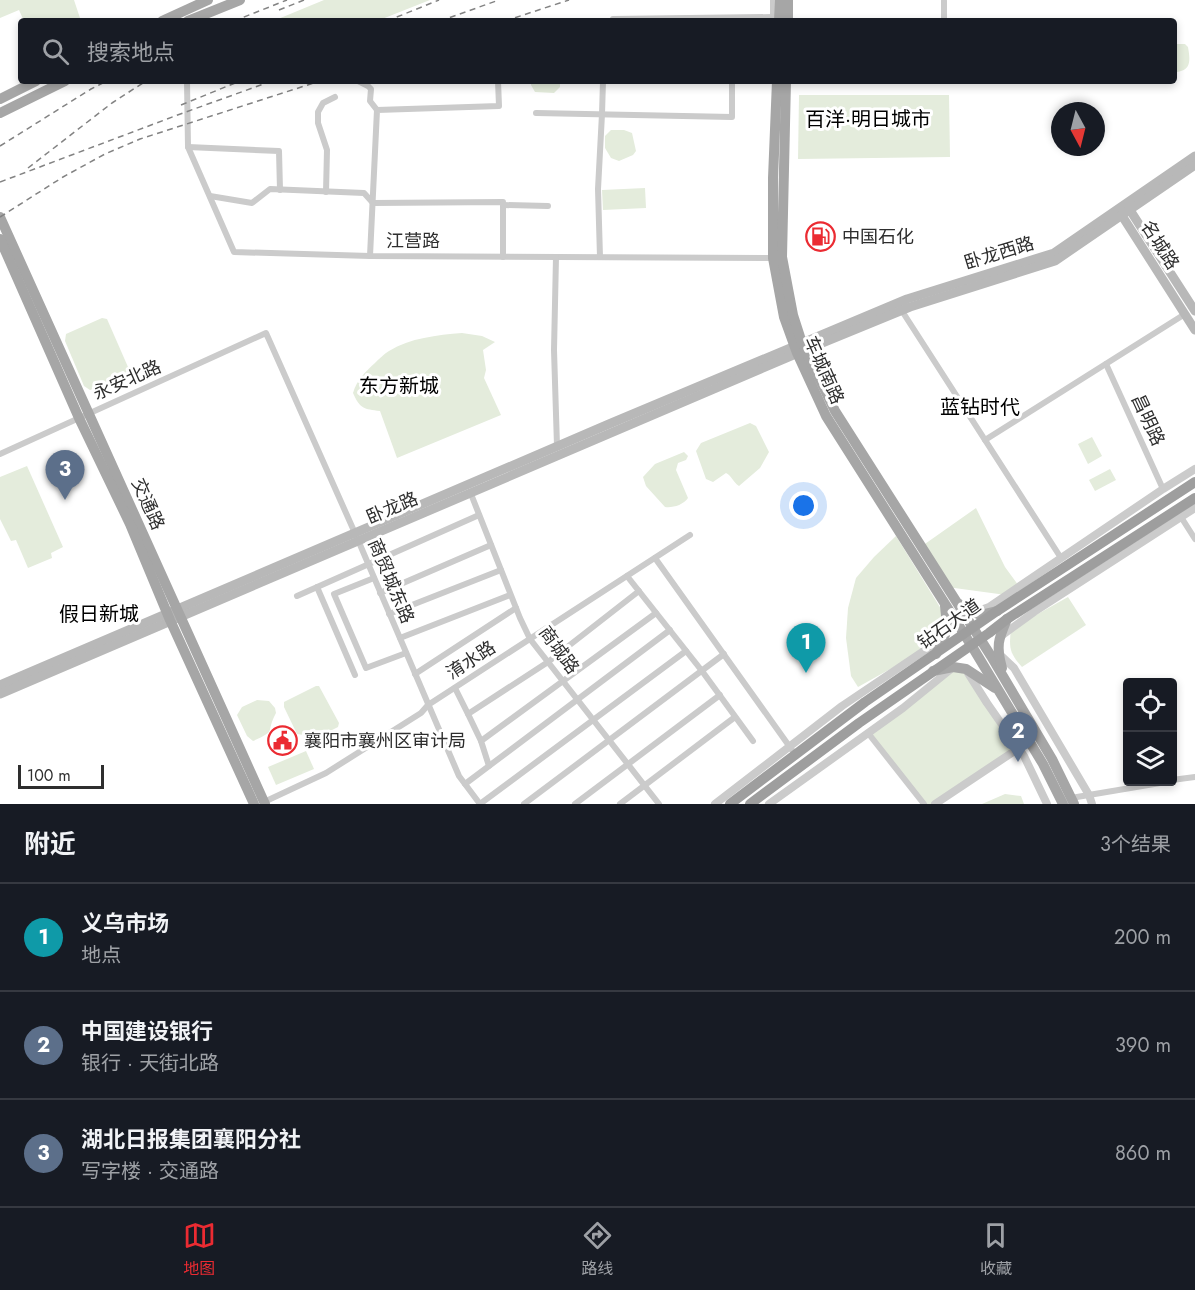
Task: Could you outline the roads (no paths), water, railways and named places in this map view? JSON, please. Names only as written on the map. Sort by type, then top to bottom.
[{"type":"highway","name":"钻石大道","points":[[730,804],[792,751],[969,632],[1166,494],[1195,482]]},
{"type":"highway","name":"钻石大道","points":[[754,803],[859,723],[1007,619],[1178,513],[1195,498]]},
{"type":"main road","points":[[197,18],[240,0]]},
{"type":"main road","points":[[776,18],[780,0]]},
{"type":"main road","points":[[788,0],[788,18]]},
{"type":"main road","points":[[168,18],[203,1]]},
{"type":"main road","points":[[0,99],[30,84]]},
{"type":"main road","points":[[0,113],[59,84]]},
{"type":"main road","name":"车城南路","points":[[777,84],[773,258],[784,317],[835,411],[958,603],[969,632]]},
{"type":"main road","name":"车城南路","points":[[786,84],[782,257],[800,348],[826,416],[945,603],[969,632]]},
{"type":"main road","name":"卧龙西路","points":[[800,348],[902,311],[1055,261],[1195,156]]},
{"type":"main road","name":"卧龙西路","points":[[800,348],[907,299],[1054,253],[1195,165]]},
{"type":"main road","name":"名城路","points":[[1124,209],[1195,311]]},
{"type":"main road","name":"名城路","points":[[1124,209],[1195,330]]},
{"type":"main road","name":"交通路","points":[[0,217],[84,416]]},
{"type":"main road","name":"交通路","points":[[0,239],[84,416],[261,803]]},
{"type":"main road","name":"卧龙路","points":[[0,694],[557,446],[800,348]]},
{"type":"main road","name":"卧龙路","points":[[356,537],[471,494],[800,348]]},
{"type":"main road","points":[[936,654],[946,635],[945,603]]},
{"type":"main road","points":[[958,603],[980,615],[997,611]]},
{"type":"main road","name":"卧龙路","points":[[0,685],[174,615]]},
{"type":"main road","points":[[1002,686],[998,652],[999,637],[1007,619]]},
{"type":"main road","points":[[969,632],[1002,686],[1052,759],[1070,802]]},
{"type":"main road","points":[[933,671],[953,667],[966,669],[1002,686]]},
{"type":"street","points":[[774,0],[776,18]]},
{"type":"street","points":[[789,18],[793,10],[793,0]]},
{"type":"street","points":[[944,1],[944,18]]},
{"type":"street","name":"江营路","points":[[187,84],[188,147],[234,252],[370,256],[773,258]]},
{"type":"street","points":[[364,84],[371,89],[370,101],[377,110],[370,256]]},
{"type":"street","points":[[377,110],[499,106],[498,84]]},
{"type":"street","points":[[600,257],[598,189],[603,84]]},
{"type":"street","points":[[536,112],[732,117],[732,84]]},
{"type":"street","points":[[326,192],[327,150],[318,123],[318,112],[323,103],[335,98]]},
{"type":"street","points":[[188,147],[279,151],[280,190]]},
{"type":"street","points":[[210,196],[252,203],[270,189],[364,194],[373,203],[503,202],[503,205],[548,206]]},
{"type":"street","points":[[503,205],[503,257]]},
{"type":"street","points":[[556,257],[554,350],[557,446]]},
{"type":"street","points":[[902,311],[1061,558]]},
{"type":"street","points":[[985,440],[1185,314]]},
{"type":"street","name":"永安北路","points":[[0,454],[266,333]]},
{"type":"street","name":"商贸城东路","points":[[266,333],[459,776],[480,804]]},
{"type":"street","name":"昌明路","points":[[1106,364],[1166,494]]},
{"type":"street","points":[[972,611],[981,611],[989,607],[1061,558],[1166,494],[1195,469]]},
{"type":"street","name":"商城路","points":[[471,494],[510,595],[530,639],[659,804]]},
{"type":"street","points":[[999,637],[1110,563],[1178,513],[1195,508]]},
{"type":"street","points":[[1178,513],[1195,538]]},
{"type":"street","points":[[297,596],[479,515]]},
{"type":"street","name":"淯水路","points":[[261,803],[326,773],[690,535]]},
{"type":"street","points":[[380,592],[491,546]]},
{"type":"street","points":[[655,558],[792,751]]},
{"type":"street","points":[[1071,578],[1110,563]]},
{"type":"street","points":[[389,614],[501,570]]},
{"type":"street","points":[[627,576],[702,670],[753,741]]},
{"type":"street","points":[[374,578],[334,594],[366,668],[406,653]]},
{"type":"street","points":[[317,587],[355,675]]},
{"type":"street","points":[[468,714],[548,662],[639,591]]},
{"type":"street","points":[[400,638],[510,595]]},
{"type":"street","points":[[415,674],[516,608]]},
{"type":"street","points":[[481,741],[656,613]]},
{"type":"street","points":[[465,784],[670,630]]},
{"type":"street","points":[[715,804],[792,751],[848,702],[946,635]]},
{"type":"street","points":[[480,804],[686,651]]},
{"type":"street","points":[[998,652],[1014,668],[1089,795],[1092,804]]},
{"type":"street","points":[[524,804],[724,654]]},
{"type":"street","points":[[769,804],[868,733],[953,667]]},
{"type":"street","points":[[966,669],[1024,756],[1047,804]]},
{"type":"street","points":[[455,688],[481,741],[489,766]]},
{"type":"street","points":[[575,804],[720,695]]},
{"type":"street","points":[[848,702],[866,702]]},
{"type":"street","points":[[620,804],[735,717]]},
{"type":"street","points":[[859,723],[924,804]]},
{"type":"street","points":[[935,804],[1019,748]]},
{"type":"street","points":[[819,753],[826,764]]},
{"type":"street","points":[[1177,779],[1195,777]]},
{"type":"street","points":[[1070,802],[1089,795],[1142,786]]},
{"type":"railway","points":[[242,18],[287,0]]},
{"type":"railway","points":[[279,10],[304,0]]},
{"type":"railway","points":[[394,18],[439,0]]},
{"type":"railway","points":[[448,18],[499,0]]},
{"type":"railway","points":[[514,18],[569,0]]},
{"type":"railway","points":[[0,146],[101,84]]},
{"type":"railway","points":[[28,168],[112,103],[141,84]]},
{"type":"railway","points":[[181,105],[233,84]]},
{"type":"railway","points":[[0,182],[264,84]]},
{"type":"railway","points":[[0,217],[63,177],[105,154],[140,139],[311,84]]},
{"type":"place","name":"中国石化","points":[[821,237]]},
{"type":"place","name":"湖北日报集团襄阳分社","points":[[65,500]]},
{"type":"place","name":"义乌市场","points":[[806,673]]},
{"type":"place","name":"襄阳市襄州区审计局","points":[[283,741]]},
{"type":"place","name":"中国建设银行","points":[[1018,762]]},
{"type":"district","name":"百洋·明日城市","points":[[868,119]]},
{"type":"district","name":"东方新城","points":[[399,386]]},
{"type":"district","name":"蓝钻时代","points":[[980,407]]},
{"type":"district","name":"假日新城","points":[[99,614]]}]
